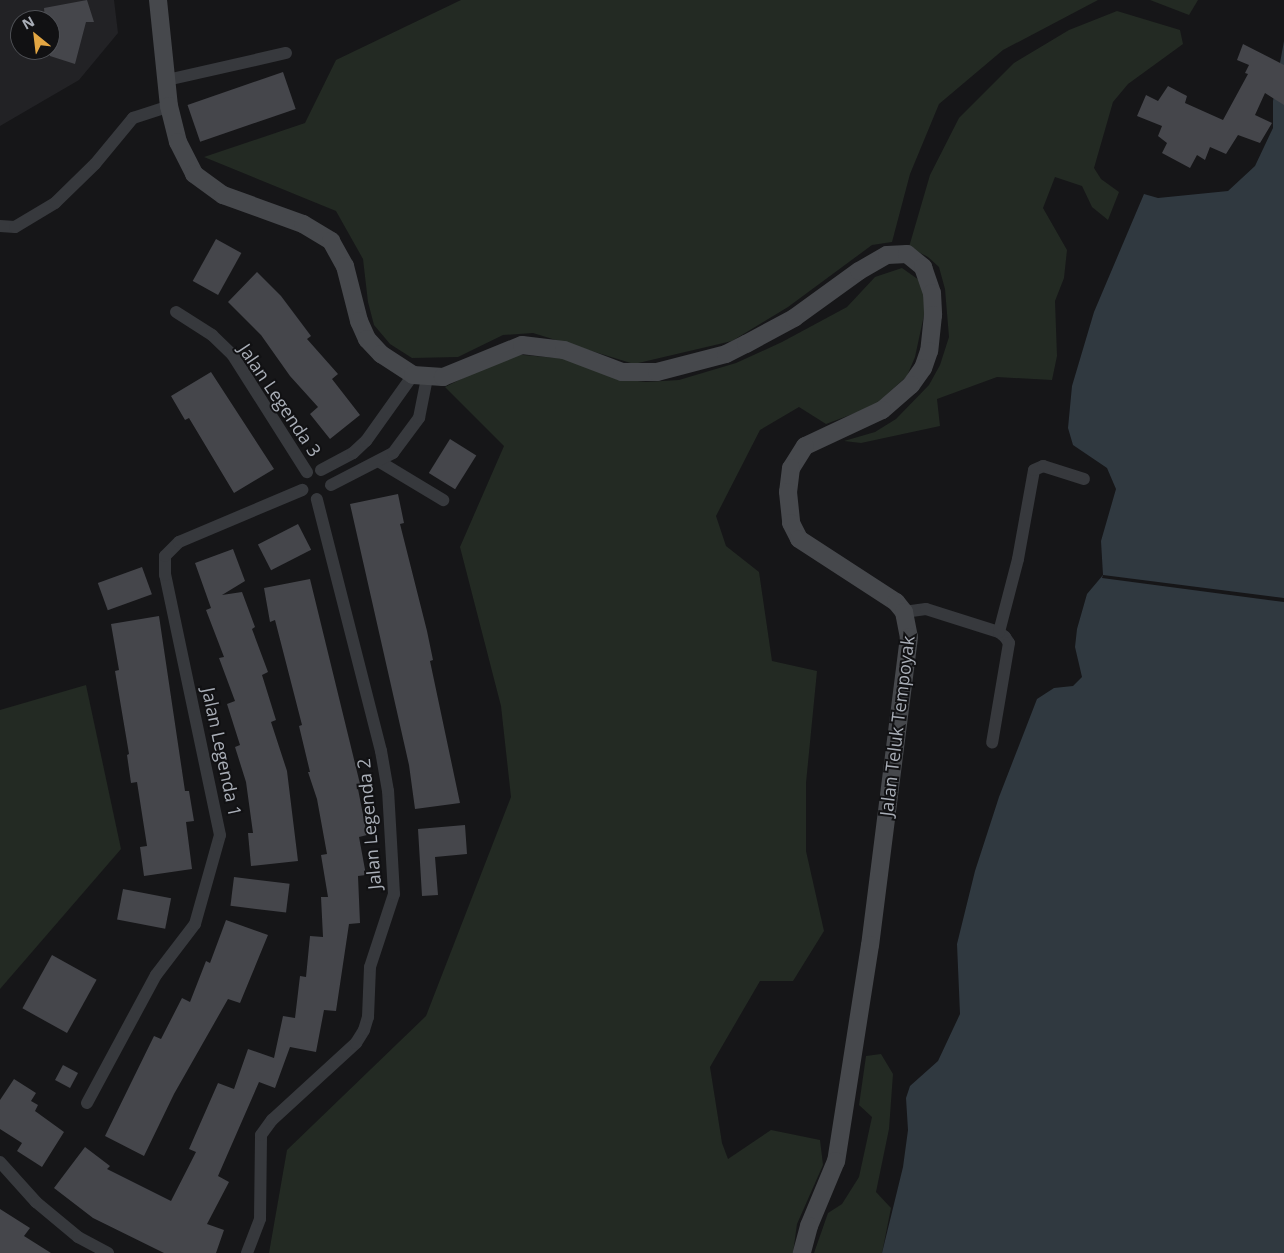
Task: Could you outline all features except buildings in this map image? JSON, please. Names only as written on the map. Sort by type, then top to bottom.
[{"type":"street","points":[[158,0],[169,106],[185,159],[194,174],[208,186],[303,224],[331,241],[345,266],[359,321],[367,339],[381,354],[420,376]]},
{"type":"street","points":[[167,80],[286,53]]},
{"type":"street","points":[[0,226],[16,227],[55,203],[95,164],[133,118],[169,106]]},
{"type":"street","name":"Jalan Teluk Tempoyak","points":[[420,376],[459,372],[522,345],[564,350],[622,372],[639,374],[713,358],[794,318],[876,260],[887,255],[908,254],[923,267],[932,293],[933,332],[923,368],[911,385],[882,410],[805,446],[791,468],[788,492],[790,523],[800,539],[896,602],[904,612],[909,637],[870,945],[837,1152],[802,1253]]},
{"type":"street","name":"Jalan Legenda 3","points":[[176,312],[212,335],[232,354],[307,472]]},
{"type":"street","points":[[331,485],[380,462],[393,453],[419,418],[420,376]]},
{"type":"street","points":[[321,470],[328,476],[331,485],[329,492],[317,499],[311,499],[302,490],[302,477],[307,472],[321,470],[353,453],[366,441],[420,376]]},
{"type":"street","points":[[380,462],[443,500]]},
{"type":"street","points":[[999,632],[1018,559],[1034,470],[1043,466],[1084,480]]},
{"type":"street","name":"Jalan Legenda 1","points":[[87,1103],[156,975],[195,924],[220,835],[165,575],[165,556],[179,542],[302,490]]},
{"type":"street","name":"Jalan Legenda 2","points":[[247,1253],[260,1219],[261,1135],[272,1120],[356,1043],[364,1030],[368,1017],[370,967],[394,894],[388,791],[381,751],[317,499]]},
{"type":"street","points":[[904,612],[926,609],[999,632],[1009,643],[992,743]]},
{"type":"street","points":[[0,1162],[36,1202],[78,1236],[108,1253]]},
{"type":"shaded area","points":[[0,0],[114,0],[118,33],[79,80],[0,126]]},
{"type":"shaded area","points":[[461,0],[1098,0],[1003,50],[939,104],[910,174],[892,242],[872,245],[788,307],[732,341],[634,364],[533,333],[503,335],[458,357],[412,358],[390,344],[374,325],[368,302],[363,259],[336,211],[204,157],[305,123],[336,60]]},
{"type":"shaded area","points":[[1150,0],[1198,0],[1189,15]]},
{"type":"shaded area","points":[[1117,11],[1180,30],[1183,44],[1128,84],[1113,102],[1094,168],[1101,179],[1119,192],[1108,220],[1092,207],[1082,186],[1055,177],[1043,208],[1067,250],[1064,278],[1055,301],[1057,356],[1052,380],[997,377],[937,399],[940,426],[861,443],[844,441],[875,432],[896,419],[929,385],[940,365],[949,337],[945,289],[939,267],[928,257],[909,247],[930,175],[959,118],[1014,63],[1069,30]]},
{"type":"shaded area","points":[[1284,41],[1284,1253],[882,1253],[903,1167],[908,1130],[906,1098],[910,1086],[938,1061],[960,1014],[957,944],[975,871],[999,797],[1037,699],[1054,688],[1073,686],[1082,677],[1075,647],[1077,629],[1087,594],[1103,575],[1101,541],[1116,489],[1107,468],[1073,445],[1068,428],[1072,386],[1094,312],[1144,194],[1158,198],[1228,191],[1255,166],[1273,128],[1273,101]]},
{"type":"shaded area","points":[[902,268],[919,280],[927,301],[915,357],[907,376],[874,406],[826,424],[799,407],[760,430],[716,516],[726,546],[759,572],[772,661],[817,671],[806,783],[806,851],[824,931],[793,981],[760,981],[710,1067],[722,1143],[728,1159],[771,1130],[820,1140],[823,1165],[797,1224],[793,1253],[269,1253],[287,1150],[426,1016],[511,797],[501,706],[460,547],[504,446],[445,387],[512,354],[567,359],[621,379],[646,382],[679,380],[736,363],[782,342],[847,307],[875,277]]},
{"type":"shaded area","points":[[86,685],[121,849],[0,989],[0,710]]},
{"type":"shaded area","points":[[881,1054],[893,1074],[889,1129],[876,1192],[891,1208],[882,1253],[814,1253],[828,1213],[842,1204],[859,1177],[872,1117],[859,1105],[866,1056]]},
{"type":"pier","points":[[1103,575],[1284,598],[1284,602],[1102,578]]}]
